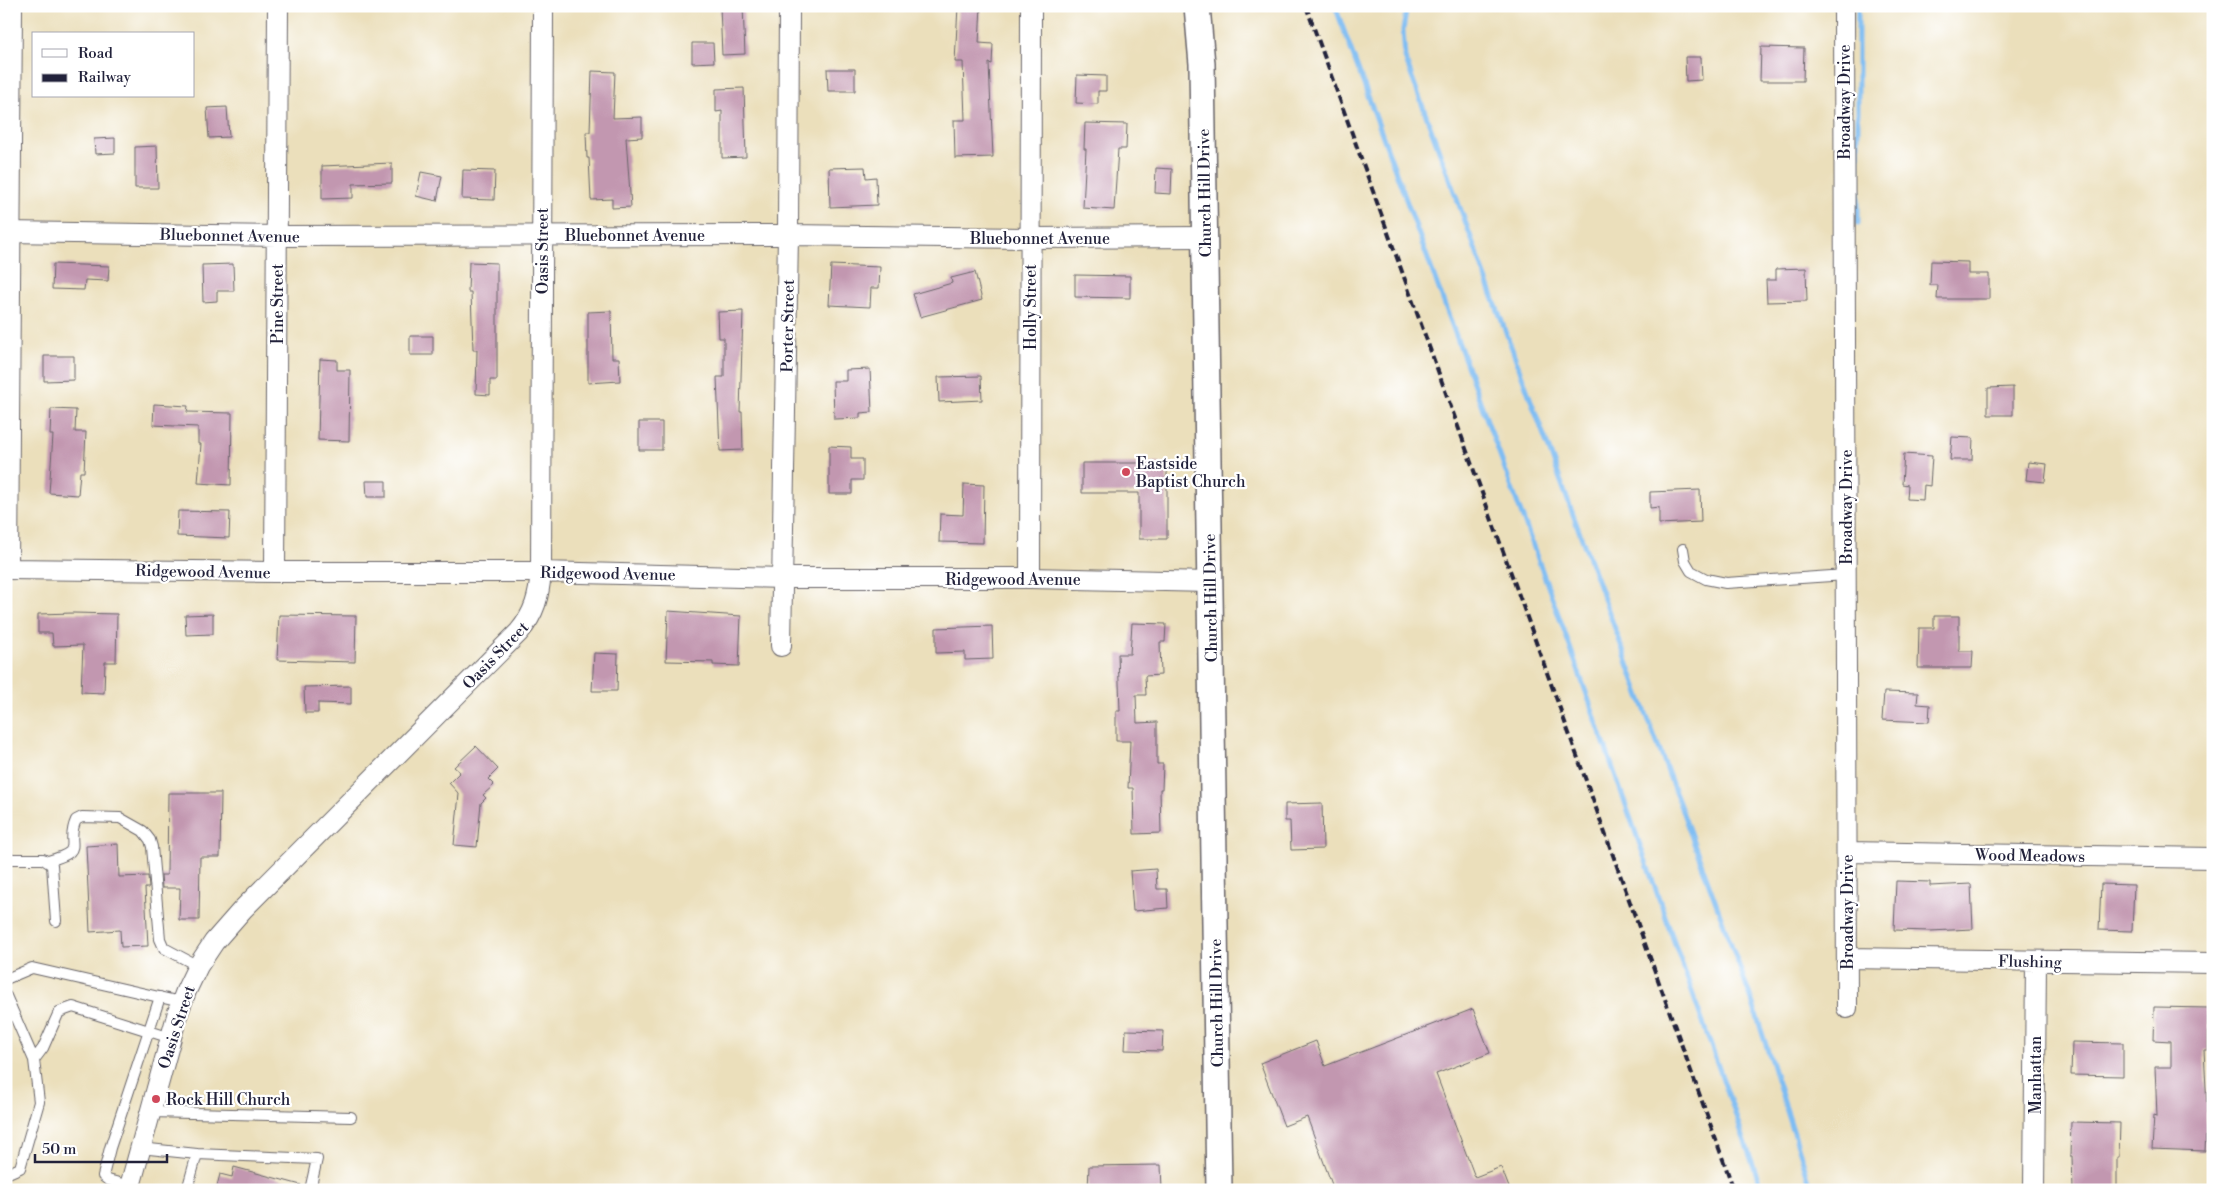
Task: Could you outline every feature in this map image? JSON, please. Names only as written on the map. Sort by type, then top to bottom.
[{"type":"street","points":[[7,569],[8,232],[12,6]]},
{"type":"street","name":"Pine Street","points":[[275,572],[278,6]]},
{"type":"street","name":"Oasis Street","points":[[129,1188],[170,1038],[182,1002],[198,966],[214,942],[243,909],[519,632],[530,619],[538,601],[541,572],[543,6]]},
{"type":"street","name":"Porter Street","points":[[781,646],[788,235],[789,6]]},
{"type":"street","name":"Holly Street","points":[[1030,578],[1032,6]]},
{"type":"street","name":"Church Hill Drive","points":[[1197,6],[1202,64],[1219,1190]]},
{"type":"street","name":"Broadway Drive","points":[[1844,6],[1847,1008]]},
{"type":"street","name":"Bluebonnet Avenue","points":[[8,232],[277,236],[788,235],[1030,238],[1204,237]]},
{"type":"street","name":"Ridgewood Avenue","points":[[7,569],[541,572],[783,578],[1030,578],[1210,582]]},
{"type":"street","name":"Wood Meadows","points":[[1847,852],[2213,858]]},
{"type":"street","name":"Flushing","points":[[1847,958],[2213,963]]},
{"type":"street","name":"Manhattan","points":[[2034,1190],[2036,961]]},
{"type":"lane","points":[[1683,548],[1685,561],[1691,571],[1706,579],[1726,583],[1846,575]]},
{"type":"lane","points":[[6,859],[48,861],[70,853],[73,848],[73,826],[76,820],[82,817],[120,818],[143,831],[152,847],[160,939],[164,948],[198,966]]},
{"type":"lane","points":[[48,861],[52,865],[56,921]]},
{"type":"lane","points":[[6,979],[32,968],[182,1002]]},
{"type":"lane","points":[[6,996],[34,1060],[39,1102],[20,1168],[6,1174]]},
{"type":"lane","points":[[129,1188],[108,1180],[103,1176],[110,1148],[160,997]]},
{"type":"lane","points":[[34,1060],[43,1048],[59,1012],[73,1007],[170,1038]]},
{"type":"lane","points":[[150,1112],[352,1116]]},
{"type":"lane","points":[[140,1148],[197,1154],[316,1159],[310,1190]]},
{"type":"lane","points":[[187,1190],[197,1154]]},
{"type":"building","points":[[720,6],[743,6],[745,54],[722,55]]},
{"type":"building","points":[[958,6],[981,6],[979,43],[993,44],[992,64],[989,63],[993,157],[955,158],[954,120],[965,120],[963,62],[955,62]]},
{"type":"building","points":[[692,43],[713,43],[714,62],[692,63]]},
{"type":"building","points":[[1761,47],[1804,48],[1803,81],[1760,81]]},
{"type":"building","points":[[1685,57],[1701,57],[1702,80],[1686,81]]},
{"type":"building","points":[[827,69],[855,69],[855,91],[828,91]]},
{"type":"building","points":[[592,71],[615,72],[613,118],[642,117],[642,137],[626,138],[631,207],[612,208],[612,199],[591,200],[586,132],[590,132]]},
{"type":"building","points":[[1077,75],[1106,76],[1106,91],[1098,91],[1098,104],[1076,103]]},
{"type":"building","points":[[744,88],[746,157],[722,158],[722,111],[716,112],[716,89]]},
{"type":"building","points":[[227,107],[229,137],[209,138],[207,108]]},
{"type":"building","points":[[1085,123],[1127,124],[1126,149],[1118,149],[1114,210],[1083,208],[1086,149],[1084,149]]},
{"type":"building","points":[[115,138],[115,153],[95,154],[94,139]]},
{"type":"building","points":[[157,146],[158,188],[135,188],[135,147]]},
{"type":"building","points":[[392,163],[392,183],[353,184],[353,198],[322,199],[322,166]]},
{"type":"building","points":[[865,167],[866,178],[876,177],[877,205],[830,207],[829,168]]},
{"type":"building","points":[[1156,168],[1172,169],[1171,194],[1155,193]]},
{"type":"building","points":[[463,170],[495,171],[494,200],[462,199]]},
{"type":"building","points":[[421,172],[442,176],[437,201],[416,196]]},
{"type":"building","points":[[1931,261],[1968,262],[1968,274],[1989,274],[1989,299],[1937,299],[1938,285],[1930,285]]},
{"type":"building","points":[[469,262],[497,263],[497,380],[490,380],[490,395],[476,394],[477,350],[473,350],[471,292],[468,292]]},
{"type":"building","points":[[53,264],[109,266],[108,281],[85,280],[84,290],[52,289]]},
{"type":"building","points":[[233,264],[234,291],[217,291],[217,301],[203,302],[202,265]]},
{"type":"building","points":[[831,265],[880,267],[879,288],[871,288],[870,307],[829,305]]},
{"type":"building","points":[[1806,268],[1807,301],[1767,302],[1766,280],[1776,280],[1776,269]]},
{"type":"building","points":[[975,272],[982,300],[920,317],[913,294],[952,283],[951,278]]},
{"type":"building","points":[[1075,275],[1130,276],[1130,298],[1075,297]]},
{"type":"building","points":[[611,311],[612,358],[619,358],[620,381],[588,383],[588,312]]},
{"type":"building","points":[[743,311],[740,412],[742,412],[743,450],[720,451],[717,377],[724,377],[724,338],[719,338],[718,312]]},
{"type":"building","points":[[410,336],[433,336],[433,355],[410,355]]},
{"type":"building","points":[[44,356],[74,356],[74,380],[44,381]]},
{"type":"building","points":[[320,359],[337,360],[337,370],[350,370],[349,441],[318,440]]},
{"type":"building","points":[[870,369],[872,412],[860,413],[860,418],[834,419],[833,381],[846,381],[846,370]]},
{"type":"building","points":[[981,376],[982,400],[939,402],[938,377]]},
{"type":"building","points":[[2013,387],[2013,415],[1988,415],[1988,388]]},
{"type":"building","points":[[154,404],[188,406],[187,412],[232,413],[231,485],[198,483],[201,444],[198,444],[198,427],[153,425]]},
{"type":"building","points":[[51,409],[76,410],[75,432],[86,432],[84,472],[80,472],[78,495],[49,493],[53,435],[50,435]]},
{"type":"building","points":[[639,422],[662,422],[662,450],[639,450]]},
{"type":"building","points":[[1952,437],[1973,438],[1972,460],[1950,460]]},
{"type":"building","points":[[829,446],[851,447],[851,459],[863,459],[863,480],[852,480],[852,494],[829,494]]},
{"type":"building","points":[[1904,454],[1932,456],[1930,486],[1924,485],[1923,500],[1907,499],[1908,485],[1902,484]]},
{"type":"building","points":[[2028,462],[2047,464],[2045,482],[2026,480]]},
{"type":"building","points":[[1082,463],[1167,463],[1167,539],[1139,539],[1139,493],[1082,493]]},
{"type":"building","points":[[366,481],[386,481],[386,497],[367,497]]},
{"type":"building","points":[[964,484],[984,485],[983,543],[939,542],[940,514],[963,515]]},
{"type":"building","points":[[1700,490],[1701,522],[1659,524],[1659,507],[1650,508],[1650,492]]},
{"type":"building","points":[[178,511],[230,512],[229,538],[177,536]]},
{"type":"building","points":[[668,611],[741,616],[739,666],[713,665],[713,662],[666,661]]},
{"type":"building","points":[[38,614],[117,614],[116,662],[105,662],[104,693],[81,692],[83,645],[53,646],[52,633],[38,633]]},
{"type":"building","points":[[213,614],[213,634],[186,635],[185,615]]},
{"type":"building","points":[[279,615],[356,616],[355,662],[277,660]]},
{"type":"building","points":[[1934,616],[1959,616],[1959,651],[1973,651],[1972,668],[1918,668],[1919,628],[1934,628]]},
{"type":"building","points":[[1132,623],[1166,624],[1165,642],[1160,642],[1161,675],[1145,676],[1146,695],[1136,695],[1137,723],[1157,722],[1157,764],[1163,764],[1162,789],[1160,789],[1161,833],[1134,834],[1133,788],[1128,788],[1130,741],[1116,741],[1116,711],[1120,711],[1118,654],[1130,654]]},
{"type":"building","points":[[992,626],[993,659],[965,660],[965,652],[936,653],[936,628]]},
{"type":"building","points":[[594,653],[618,654],[617,691],[592,691]]},
{"type":"building","points":[[351,686],[351,704],[318,703],[318,713],[305,713],[304,687]]},
{"type":"building","points":[[1884,692],[1918,693],[1917,704],[1930,705],[1929,722],[1882,720]]},
{"type":"building","points":[[476,746],[498,769],[488,779],[494,785],[483,795],[486,798],[481,803],[477,847],[454,845],[459,794],[449,783],[460,772],[454,767]]},
{"type":"building","points":[[168,793],[221,793],[220,857],[200,857],[199,920],[179,920],[180,888],[162,888],[161,875],[167,875]]},
{"type":"building","points":[[1322,803],[1323,849],[1291,850],[1290,821],[1285,821],[1285,804]]},
{"type":"building","points":[[118,844],[119,877],[148,876],[149,888],[145,888],[148,946],[121,947],[120,930],[90,932],[86,846]]},
{"type":"building","points":[[1156,869],[1157,889],[1167,889],[1168,908],[1133,911],[1130,871]]},
{"type":"building","points":[[1896,881],[1930,882],[1930,886],[1971,884],[1973,929],[1894,930]]},
{"type":"building","points":[[2101,884],[2134,885],[2132,931],[2099,930]]},
{"type":"building","points":[[2154,1007],[2209,1008],[2208,1050],[2204,1050],[2207,1108],[2205,1151],[2152,1149],[2154,1115],[2157,1116],[2155,1067],[2171,1067],[2171,1041],[2153,1040]]},
{"type":"building","points":[[1473,1009],[1490,1053],[1436,1074],[1475,1177],[1501,1167],[1510,1190],[1334,1190],[1307,1117],[1284,1126],[1260,1063],[1316,1041],[1325,1066]]},
{"type":"building","points":[[1126,1030],[1163,1031],[1162,1051],[1125,1050]]},
{"type":"building","points":[[2072,1042],[2123,1043],[2123,1076],[2071,1075]]},
{"type":"building","points":[[2071,1122],[2120,1123],[2117,1190],[2073,1190],[2072,1156],[2070,1156]]},
{"type":"building","points":[[1161,1165],[1162,1190],[1088,1190],[1089,1166]]},
{"type":"building","points":[[234,1167],[301,1185],[301,1190],[216,1190],[220,1174],[232,1177]]},
{"type":"waterway","points":[[1335,6],[1564,630],[1762,1190]]},
{"type":"waterway","points":[[1407,6],[1403,30],[1405,58],[1752,1001],[1812,1190]]},
{"type":"waterway","points":[[1858,6],[1858,223]]},
{"type":"railway","points":[[1306,6],[1734,1190]]},
{"type":"place","name":"Eastside Baptist Church","points":[[1126,472]]},
{"type":"place","name":"Rock Hill Church","points":[[156,1099]]}]
